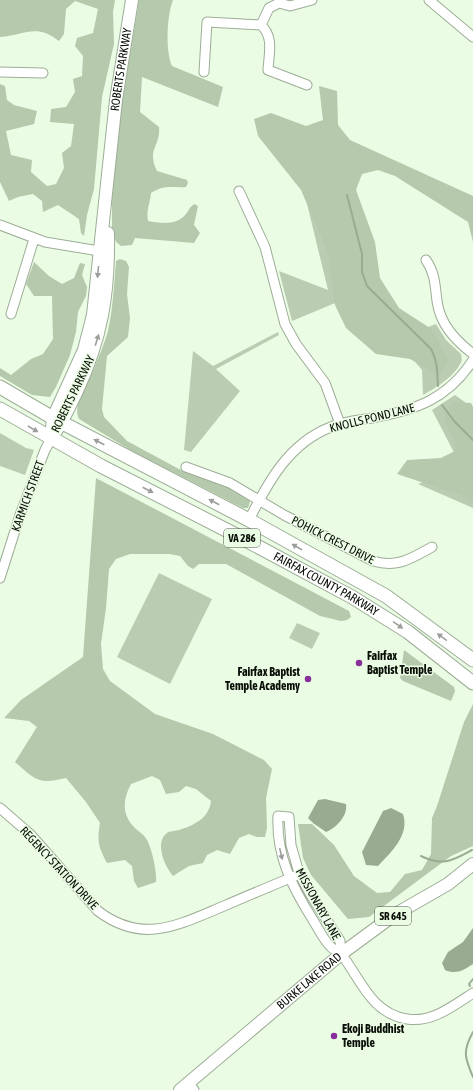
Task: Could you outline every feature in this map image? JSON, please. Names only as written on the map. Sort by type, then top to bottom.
[{"type":"highway","name":"FAIRFAX COUNTY PARKWAY","points":[[0,387],[58,420],[248,520],[386,596],[473,660]]},
{"type":"highway","name":"FAIRFAX COUNTY PARKWAY","points":[[0,409],[51,439],[352,597],[408,632],[473,683]]},
{"type":"main road","name":"ROBERTS PARKWAY","points":[[51,439],[58,420],[92,357],[99,335],[105,305],[104,252],[109,164],[116,100],[132,0]]},
{"type":"main road","name":"BURKE LAKE ROAD","points":[[188,1088],[341,954],[394,915],[448,884],[473,864]]},
{"type":"main road","name":"BURKE LAKE ROAD","points":[[448,884],[473,875]]},
{"type":"street","points":[[261,24],[269,8],[279,2],[290,6],[312,0]]},
{"type":"street","points":[[429,0],[473,37]]},
{"type":"street","points":[[204,72],[207,22],[261,24],[267,30],[270,37],[268,70],[307,85]]},
{"type":"street","points":[[0,72],[44,73]]},
{"type":"street","points":[[239,191],[265,247],[285,324],[296,344],[325,383],[340,424]]},
{"type":"street","points":[[0,225],[34,239],[71,248],[104,252]]},
{"type":"street","points":[[11,314],[34,239]]},
{"type":"street","points":[[426,260],[434,273],[438,308],[445,324],[457,341],[473,354]]},
{"type":"street","name":"KNOLLS POND LANE","points":[[248,520],[276,472],[295,449],[330,427],[405,412],[427,403],[455,383],[473,360]]},
{"type":"street","name":"KARMICH STREET","points":[[0,578],[20,515],[45,450],[51,439]]},
{"type":"street","name":"POHICK CREST DRIVE","points":[[186,467],[230,482],[259,500],[357,554],[386,564],[407,561],[432,547]]},
{"type":"street","name":"REGENCY STATION DRIVE","points":[[0,808],[35,840],[98,911],[111,920],[126,927],[148,930],[173,927],[300,874]]},
{"type":"street","name":"MISSIONARY LANE","points":[[278,816],[289,817],[291,845],[300,874],[311,895],[340,941],[341,954],[330,946],[300,899],[289,878],[284,867],[280,847],[277,829],[278,816]]},
{"type":"street","points":[[341,954],[373,1001],[383,1009],[397,1016],[415,1019],[432,1017],[473,993]]},
{"type":"shaded area","points":[[0,0],[115,0],[113,12],[114,44],[102,97],[94,189],[87,215],[84,236],[81,233],[79,219],[58,205],[43,212],[42,201],[33,194],[18,197],[9,201],[0,182],[0,84],[5,86],[7,100],[14,105],[37,111],[34,124],[6,131],[11,155],[32,160],[31,172],[47,186],[56,184],[64,168],[62,153],[71,146],[74,124],[50,122],[51,109],[66,107],[75,92],[73,79],[82,76],[83,56],[75,46],[77,38],[93,33],[98,9],[75,1],[66,9],[64,34],[59,41],[44,32],[37,31],[0,37]]},
{"type":"shaded area","points":[[139,0],[173,0],[169,15],[168,33],[168,51],[172,66],[223,87],[218,107],[142,77],[140,112],[159,127],[158,139],[153,152],[154,164],[157,171],[187,180],[188,183],[186,187],[165,187],[151,193],[148,221],[173,222],[182,218],[194,204],[198,206],[194,225],[200,233],[194,243],[135,238],[132,245],[121,246],[116,242],[112,228],[112,199],[118,128]]},
{"type":"shaded area","points":[[319,86],[337,91],[338,125],[350,140],[473,196],[473,242],[468,222],[395,176],[378,170],[362,174],[356,190],[375,242],[380,278],[399,308],[430,328],[449,359],[439,375],[410,359],[376,354],[346,328],[335,305],[328,253],[301,190],[258,136],[254,119],[271,113],[306,126],[323,120]]},
{"type":"shaded area","points":[[290,134],[374,272],[415,332],[436,324],[446,340],[461,354],[462,360],[451,376],[423,395],[422,370],[369,307],[352,296],[292,321],[279,271],[328,290]]},
{"type":"shaded area","points":[[120,259],[126,261],[129,267],[127,294],[130,318],[128,337],[107,356],[102,409],[104,417],[127,441],[179,469],[226,486],[248,497],[250,502],[248,508],[243,508],[132,451],[79,419],[77,407],[81,395],[93,371],[108,331],[116,261]]},
{"type":"shaded area","points":[[34,262],[49,276],[62,284],[74,278],[80,263],[85,264],[82,275],[87,287],[86,296],[78,312],[76,332],[70,355],[50,397],[32,395],[0,376],[0,368],[11,375],[31,359],[43,354],[53,339],[52,296],[34,296],[26,284]]},
{"type":"shaded area","points":[[278,332],[279,335],[216,369],[240,391],[191,452],[184,450],[193,351],[213,366]]},
{"type":"shaded area","points":[[455,395],[473,408],[473,508],[418,484],[462,468],[432,410]]},
{"type":"shaded area","points":[[453,402],[471,403],[473,407],[473,503],[466,497],[397,474],[407,460],[441,458],[457,450],[444,417]]},
{"type":"shaded area","points":[[0,433],[26,448],[34,450],[25,475],[0,466]]},
{"type":"shaded area","points":[[96,478],[349,611],[351,617],[347,620],[341,621],[320,616],[226,564],[199,564],[193,569],[188,566],[180,556],[169,554],[130,554],[116,559],[109,569],[101,644],[103,669],[110,681],[155,714],[213,734],[264,760],[272,769],[266,798],[267,828],[265,837],[257,837],[249,834],[239,838],[230,854],[217,850],[207,855],[203,863],[189,866],[173,876],[162,855],[161,843],[163,837],[168,832],[185,828],[200,820],[210,807],[211,801],[196,789],[186,786],[179,792],[166,794],[160,780],[152,776],[131,784],[125,802],[126,814],[131,824],[144,836],[149,844],[155,867],[156,878],[156,882],[138,888],[134,881],[132,866],[125,860],[107,863],[99,843],[100,823],[86,802],[66,778],[43,781],[33,777],[15,762],[37,727],[29,721],[4,718],[21,700],[83,657]]},
{"type":"shaded area","points":[[159,573],[212,599],[170,684],[117,657]]},
{"type":"shaded area","points":[[297,623],[320,633],[312,649],[289,638]]},
{"type":"shaded area","points":[[404,650],[454,687],[455,691],[451,701],[403,681],[400,678]]},
{"type":"shaded area","points":[[473,704],[473,846],[451,856],[369,917],[348,919],[311,875],[303,858],[298,824],[312,824],[334,845],[354,876],[377,893],[390,892],[405,874],[422,870],[431,854],[432,818],[464,722]]},
{"type":"shaded area","points":[[325,799],[346,804],[343,817],[334,828],[326,832],[308,818],[318,800]]},
{"type":"shaded area","points":[[391,808],[403,814],[404,829],[402,836],[398,843],[378,866],[366,865],[362,852],[383,811]]},
{"type":"shaded area","points":[[473,928],[473,964],[456,972],[445,970],[442,963],[448,952],[463,942]]},
{"type":"waterway","points":[[347,195],[362,254],[362,272],[367,286],[431,349],[436,363],[438,386]]},
{"type":"waterway","points":[[442,405],[455,422],[473,440]]},
{"type":"waterway","points":[[421,856],[442,862],[459,857],[472,850]]},
{"type":"waterway","points":[[470,986],[469,984],[473,979]]},
{"type":"waterway","points":[[473,1032],[466,1050],[468,1065],[473,1077]]},
{"type":"place","name":"Fairfax Baptist Temple","points":[[359,663]]},
{"type":"place","name":"Fairfax Baptist Temple Academy","points":[[308,679]]},
{"type":"place","name":"Ekoji Buddhist Temple","points":[[334,1036]]}]
